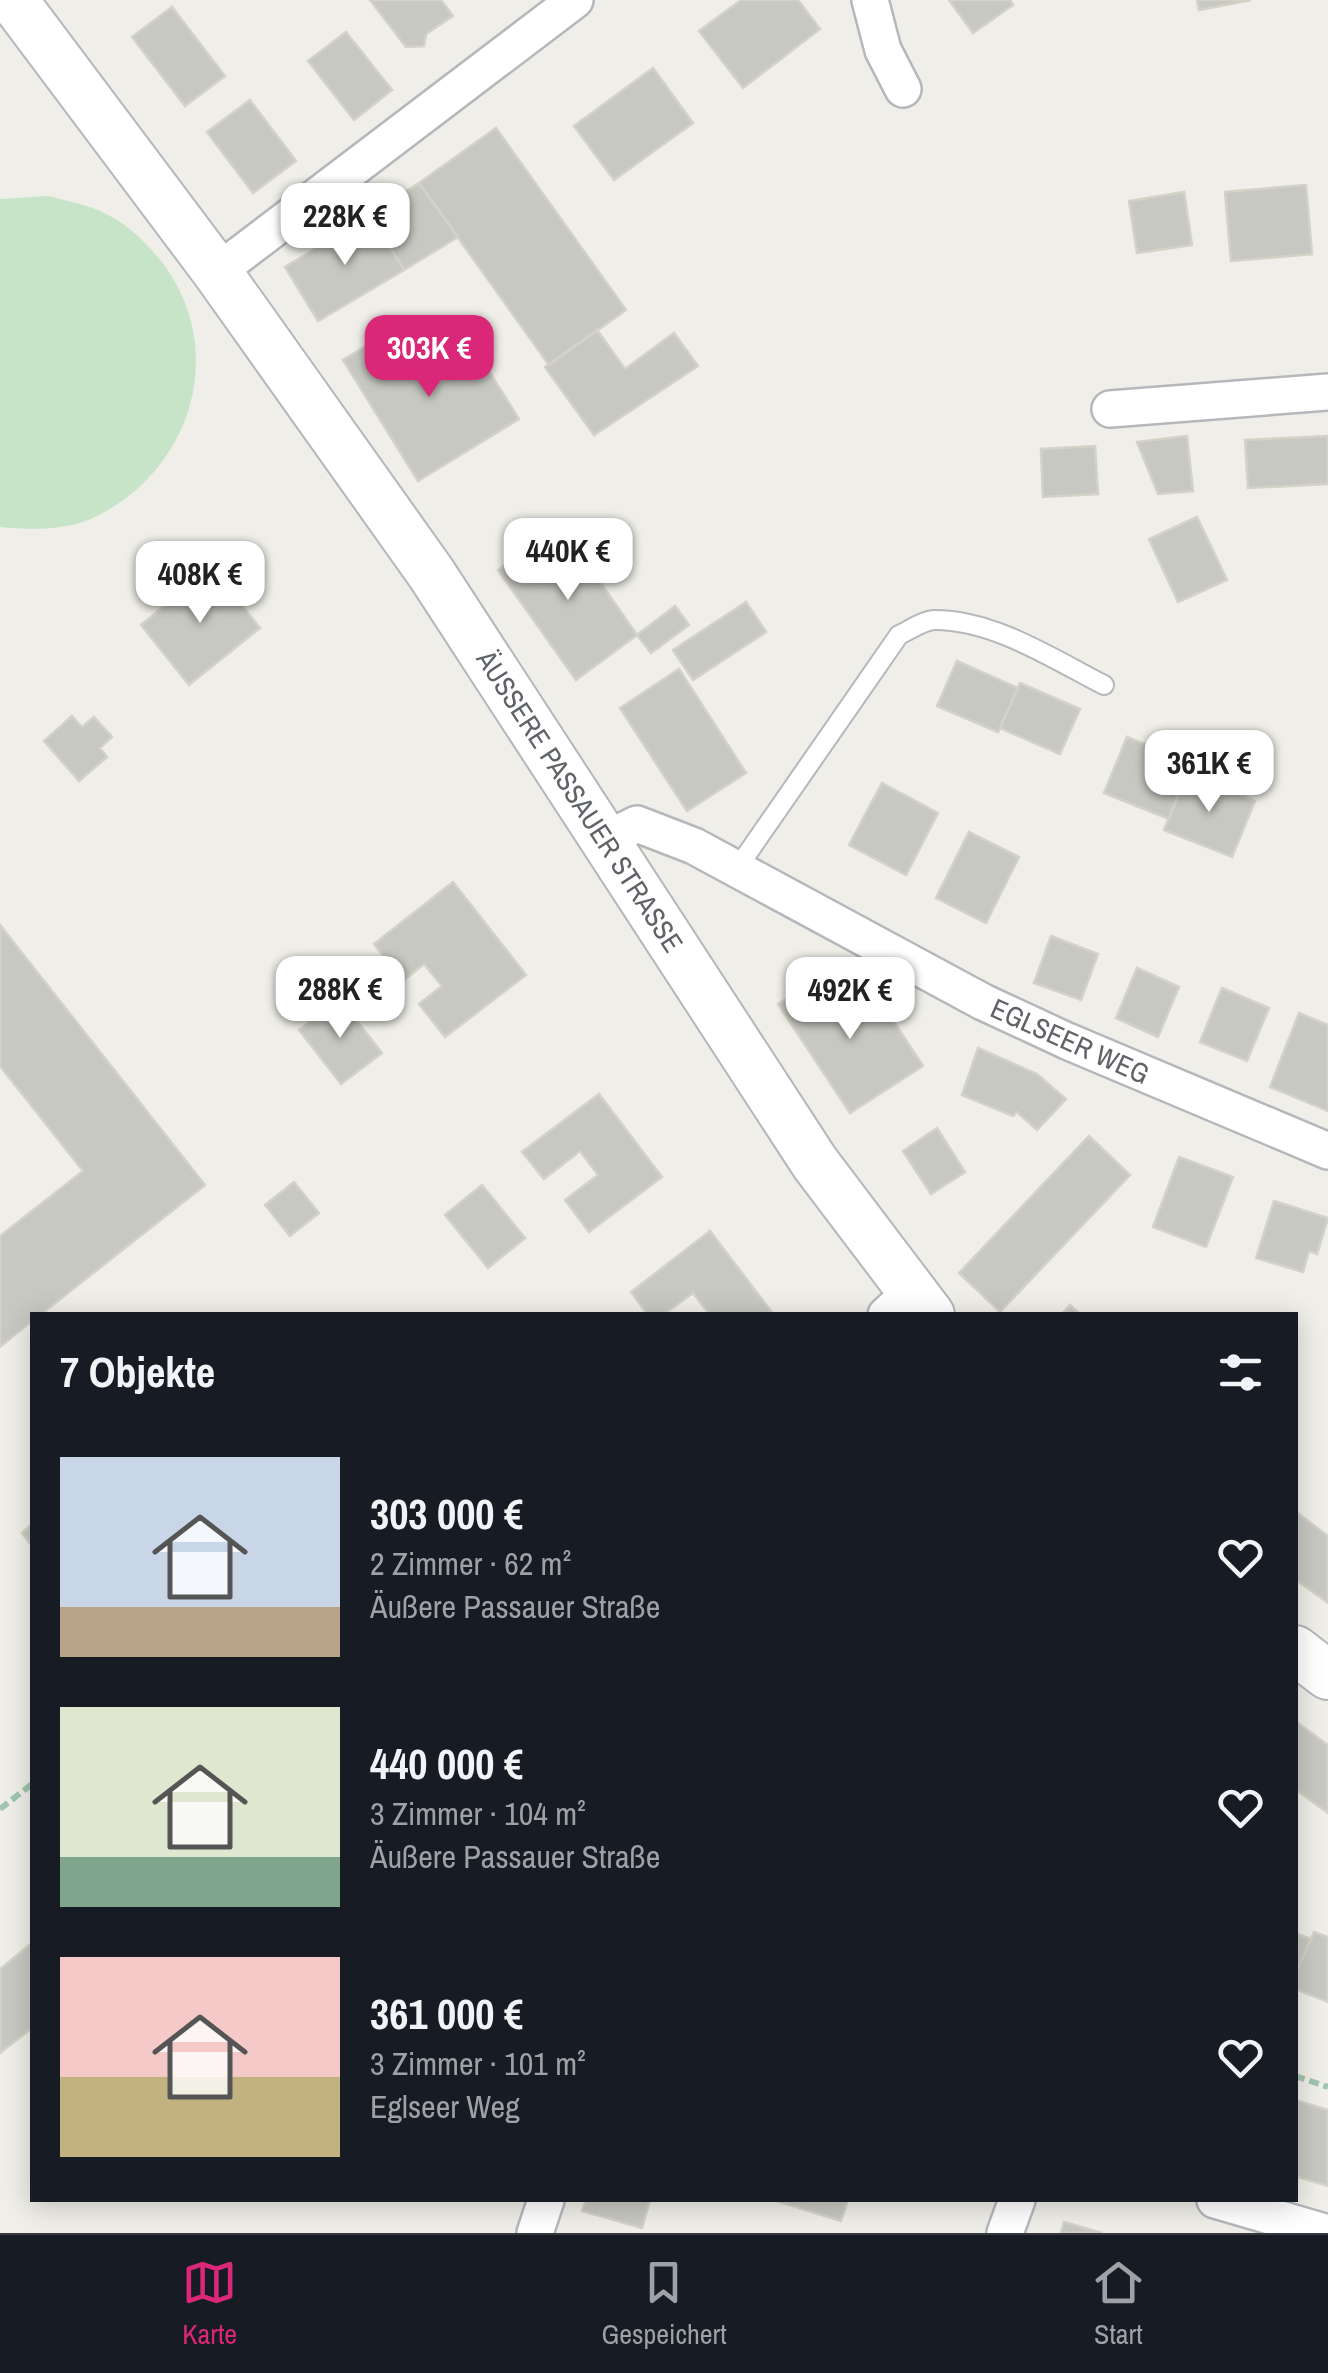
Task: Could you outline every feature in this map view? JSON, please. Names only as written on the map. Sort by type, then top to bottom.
[{"type":"main road","name":"ÄUSSERE PASSAUER STRASSE","points":[[13,0],[217,272],[431,573],[909,1308]]},
{"type":"main road","points":[[1298,1652],[1328,1675]]},
{"type":"street","points":[[217,272],[575,0]]},
{"type":"street","points":[[870,0],[883,50],[902,89]]},
{"type":"street","points":[[1110,409],[1328,392]]},
{"type":"street","name":"EGLSEER WEG","points":[[605,840],[637,824],[694,846],[984,1002],[1328,1151]]},
{"type":"street","points":[[535,2233],[545,2202]]},
{"type":"street","points":[[1004,2233],[1016,2202]]},
{"type":"street","points":[[1221,2202],[1328,2233]]},
{"type":"lane","points":[[736,870],[899,634],[931,619],[967,624],[1018,642],[1104,685]]},
{"type":"path","points":[[0,1809],[30,1786]]},
{"type":"path","points":[[1298,2077],[1328,2087]]},
{"type":"green space","points":[[49,196],[88,206],[119,221],[158,257],[183,299],[194,334],[196,370],[190,406],[176,439],[156,469],[129,495],[97,516],[62,527],[0,527],[0,199]]},
{"type":"building","points":[[370,0],[441,0],[453,16],[426,34],[424,46],[406,47]]},
{"type":"building","points":[[741,0],[798,0],[820,29],[743,88],[699,31]]},
{"type":"building","points":[[949,0],[1010,0],[1013,5],[973,33]]},
{"type":"building","points":[[1197,0],[1251,0],[1199,10]]},
{"type":"building","points":[[172,7],[225,76],[185,106],[132,37]]},
{"type":"building","points":[[346,32],[392,90],[354,120],[308,61]]},
{"type":"building","points":[[653,68],[693,123],[614,180],[574,126]]},
{"type":"building","points":[[250,100],[296,161],[253,193],[207,132]]},
{"type":"building","points":[[496,128],[626,310],[549,365],[419,183]]},
{"type":"building","points":[[419,183],[458,237],[404,270],[371,215]]},
{"type":"building","points":[[1306,185],[1312,254],[1231,261],[1225,192]]},
{"type":"building","points":[[1184,192],[1192,245],[1137,253],[1129,201]]},
{"type":"building","points":[[371,215],[404,270],[318,321],[285,267]]},
{"type":"building","points":[[404,323],[435,374],[475,349],[519,419],[418,481],[343,360]]},
{"type":"building","points":[[597,330],[625,369],[674,333],[698,366],[594,435],[545,367]]},
{"type":"building","points":[[1187,436],[1193,491],[1158,494],[1137,442]]},
{"type":"building","points":[[1328,436],[1328,484],[1248,488],[1245,440]]},
{"type":"building","points":[[1095,446],[1098,494],[1043,497],[1041,449]]},
{"type":"building","points":[[1197,517],[1227,580],[1178,602],[1149,539]]},
{"type":"building","points":[[561,526],[637,635],[576,680],[498,570]]},
{"type":"building","points":[[212,568],[260,628],[189,685],[141,625]]},
{"type":"building","points":[[746,602],[766,632],[693,680],[673,650]]},
{"type":"building","points":[[675,606],[689,625],[651,653],[637,635]]},
{"type":"building","points":[[957,661],[1018,688],[998,732],[937,706]]},
{"type":"building","points":[[679,669],[746,773],[687,811],[620,708]]},
{"type":"building","points":[[1020,683],[1080,709],[1060,754],[1000,728]]},
{"type":"building","points":[[72,716],[82,727],[94,717],[112,737],[100,748],[107,757],[79,781],[44,741]]},
{"type":"building","points":[[1127,737],[1191,763],[1169,819],[1104,793]]},
{"type":"building","points":[[1186,774],[1255,801],[1232,857],[1164,830]]},
{"type":"building","points":[[882,783],[938,813],[906,875],[849,845]]},
{"type":"building","points":[[969,832],[1019,857],[986,923],[936,898]]},
{"type":"building","points":[[453,882],[526,975],[445,1037],[419,1004],[442,986],[424,964],[403,981],[374,944]]},
{"type":"building","points":[[0,925],[205,1185],[44,1312],[30,1312],[30,1323],[0,1347],[0,1236],[83,1171],[0,1066]]},
{"type":"building","points":[[1051,936],[1098,954],[1081,1000],[1034,983]]},
{"type":"building","points":[[1137,968],[1179,987],[1158,1037],[1116,1018]]},
{"type":"building","points":[[823,975],[842,1003],[858,992],[871,1013],[883,1005],[923,1066],[850,1113],[778,1004]]},
{"type":"building","points":[[1222,988],[1269,1008],[1247,1061],[1200,1042]]},
{"type":"building","points":[[339,998],[382,1053],[341,1084],[299,1030]]},
{"type":"building","points":[[1299,1013],[1328,1025],[1328,1111],[1270,1087]]},
{"type":"building","points":[[978,1048],[1037,1074],[1066,1099],[1037,1130],[1017,1112],[1013,1116],[962,1095]]},
{"type":"building","points":[[599,1094],[662,1177],[589,1232],[565,1200],[598,1175],[580,1151],[544,1179],[522,1152]]},
{"type":"building","points":[[937,1128],[965,1172],[931,1194],[903,1151]]},
{"type":"building","points":[[1089,1136],[1130,1175],[1000,1312],[959,1273]]},
{"type":"building","points":[[1179,1157],[1233,1177],[1206,1247],[1153,1227]]},
{"type":"building","points":[[294,1182],[319,1213],[290,1236],[265,1205]]},
{"type":"building","points":[[482,1185],[525,1238],[488,1268],[445,1215]]},
{"type":"building","points":[[1274,1201],[1328,1218],[1317,1254],[1309,1251],[1303,1272],[1256,1258]]},
{"type":"building","points":[[710,1231],[772,1312],[708,1312],[693,1293],[667,1312],[646,1312],[631,1292]]},
{"type":"building","points":[[1298,1513],[1328,1536],[1328,1603],[1298,1581]]},
{"type":"building","points":[[30,1526],[30,1543],[22,1533]]},
{"type":"building","points":[[1298,1723],[1328,1745],[1328,1813],[1298,1791]]},
{"type":"building","points":[[1314,1932],[1328,1937],[1328,2002],[1298,1990],[1298,1968]]},
{"type":"building","points":[[1298,1934],[1311,1939],[1298,1968]]},
{"type":"building","points":[[30,1945],[30,2030],[0,2053],[0,1969]]},
{"type":"building","points":[[1298,2101],[1328,2110],[1328,2186],[1298,2177]]},
{"type":"building","points":[[585,2202],[649,2202],[642,2228],[582,2211]]},
{"type":"building","points":[[780,2202],[847,2202],[841,2221]]},
{"type":"building","points":[[1064,2222],[1102,2233],[1061,2233]]}]
